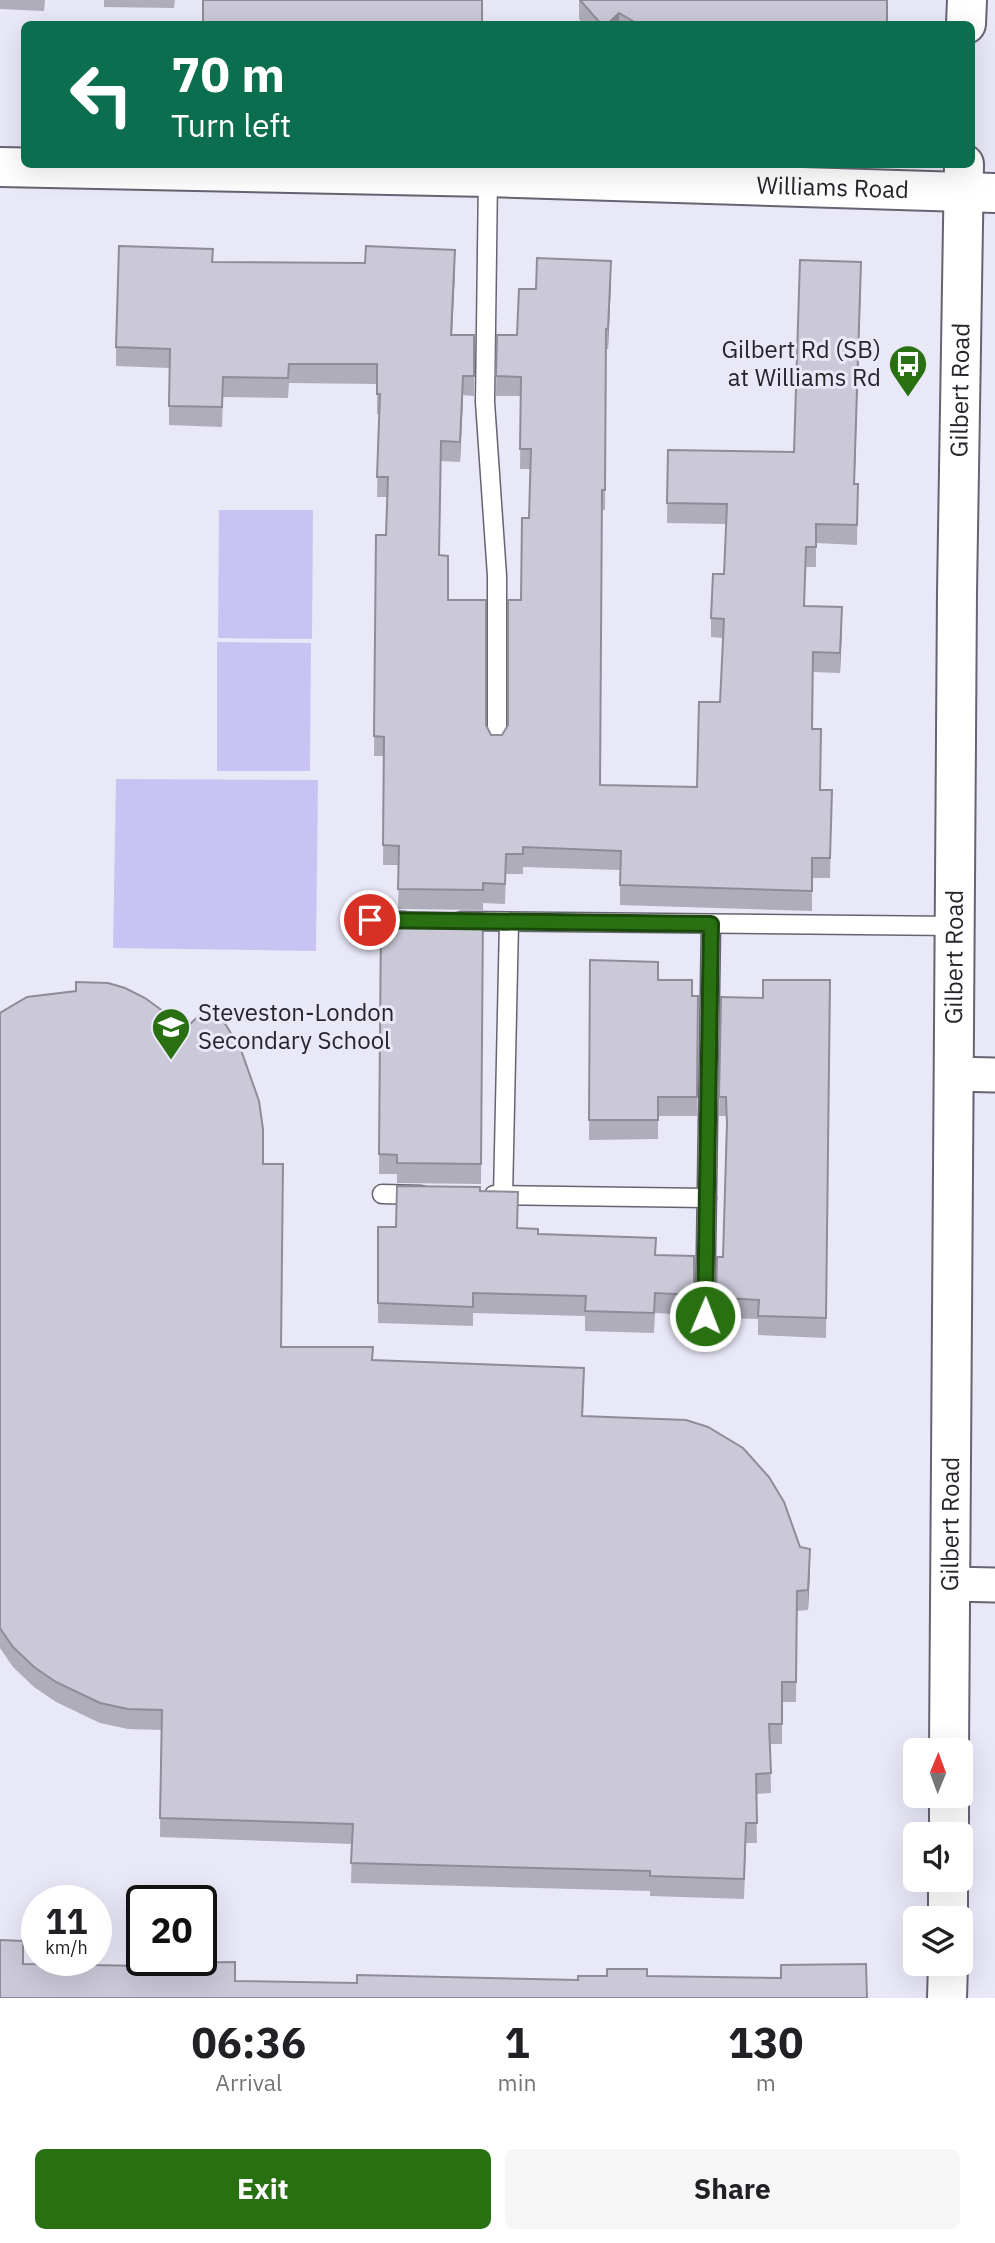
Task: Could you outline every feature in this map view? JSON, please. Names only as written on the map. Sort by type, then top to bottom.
[{"type":"main road","points":[[966,21],[967,0]]},
{"type":"main road","name":"Williams Road","points":[[0,167],[21,167]]},
{"type":"main road","name":"Williams Road","points":[[49,168],[974,183]]},
{"type":"main road","name":"Gilbert Road","points":[[949,1738],[954,926],[974,183]]},
{"type":"main road","points":[[947,1998],[948,1976]]},
{"type":"street","points":[[953,1074],[995,1075]]},
{"type":"street","points":[[950,1584],[995,1585]]},
{"type":"lane","points":[[488,177],[485,402],[496,576],[497,745]]},
{"type":"lane","points":[[370,920],[954,926]]},
{"type":"lane","points":[[503,1196],[509,922]]},
{"type":"lane","points":[[705,1316],[711,924]]},
{"type":"lane","points":[[382,1194],[436,1195]]},
{"type":"lane","points":[[476,1195],[708,1198]]},
{"type":"shaded area","points":[[219,510],[313,510],[312,639],[218,638]]},
{"type":"shaded area","points":[[217,642],[311,643],[310,771],[217,771]]},
{"type":"shaded area","points":[[116,779],[318,780],[316,951],[113,948]]},
{"type":"building","points":[[203,0],[482,0],[482,21],[203,21]]},
{"type":"building","points":[[580,0],[887,0],[887,21],[633,21],[619,13],[610,21],[598,21]]},
{"type":"building","points":[[119,246],[213,249],[212,262],[365,263],[366,246],[455,250],[451,335],[474,335],[474,376],[463,376],[460,442],[441,441],[439,555],[448,556],[448,600],[486,600],[486,725],[491,735],[502,735],[508,725],[508,600],[521,600],[522,518],[529,518],[531,449],[520,449],[521,377],[496,376],[497,335],[517,335],[519,289],[536,289],[537,258],[611,261],[606,329],[605,490],[602,490],[600,785],[697,787],[699,702],[720,702],[724,619],[711,618],[713,574],[724,574],[727,504],[667,503],[668,450],[794,452],[800,260],[861,262],[854,484],[858,484],[857,525],[816,524],[816,547],[806,547],[804,606],[842,607],[840,653],[813,652],[812,729],[821,729],[820,790],[832,790],[830,858],[812,858],[812,891],[620,885],[621,851],[523,847],[523,854],[506,854],[505,884],[483,883],[483,890],[398,889],[399,846],[383,845],[384,737],[374,736],[376,535],[386,535],[388,477],[377,477],[380,394],[377,394],[377,364],[289,364],[288,378],[223,377],[222,407],[169,406],[170,349],[116,347]]},
{"type":"building","points":[[398,912],[483,913],[481,1164],[397,1163],[397,1155],[379,1154],[381,919],[398,918]]},
{"type":"building","points":[[590,960],[658,962],[658,980],[692,980],[692,996],[698,996],[697,1097],[658,1097],[658,1120],[589,1120]]},
{"type":"building","points":[[763,980],[830,980],[826,1318],[758,1316],[759,1300],[716,1296],[717,1257],[723,1257],[727,1124],[726,1097],[719,1097],[721,997],[763,998]]},
{"type":"building","points":[[76,982],[108,983],[125,988],[145,998],[186,1028],[209,1006],[226,1025],[241,1050],[259,1101],[263,1129],[263,1164],[283,1164],[281,1347],[373,1347],[372,1360],[584,1368],[582,1416],[686,1420],[708,1427],[743,1448],[769,1477],[784,1502],[800,1547],[810,1549],[808,1590],[797,1591],[796,1682],[782,1682],[782,1724],[769,1724],[771,1773],[756,1774],[757,1823],[746,1823],[744,1879],[650,1876],[650,1871],[351,1863],[353,1824],[160,1818],[162,1710],[128,1709],[100,1703],[56,1682],[34,1667],[13,1647],[0,1628],[0,1013],[27,997],[76,991]]},
{"type":"building","points":[[397,1186],[480,1187],[480,1191],[518,1192],[517,1228],[538,1229],[538,1234],[656,1238],[655,1255],[694,1256],[694,1295],[655,1293],[654,1313],[585,1311],[586,1296],[473,1293],[473,1307],[378,1303],[378,1227],[396,1227]]},
{"type":"building","points":[[0,1940],[21,1941],[21,1976],[112,1976],[112,1965],[126,1966],[126,1976],[217,1976],[217,1962],[235,1962],[235,1981],[357,1983],[357,1975],[578,1980],[578,1976],[607,1976],[607,1969],[647,1969],[647,1976],[781,1978],[781,1965],[866,1964],[867,1998],[0,1998]]},
{"type":"place","name":"Gilbert Rd (SB) at Williams Rd","points":[[908,398]]},
{"type":"place","name":"Steveston-London Secondary School","points":[[171,1061]]},
{"type":"route","points":[[370,920],[711,924],[705,1316]]}]
